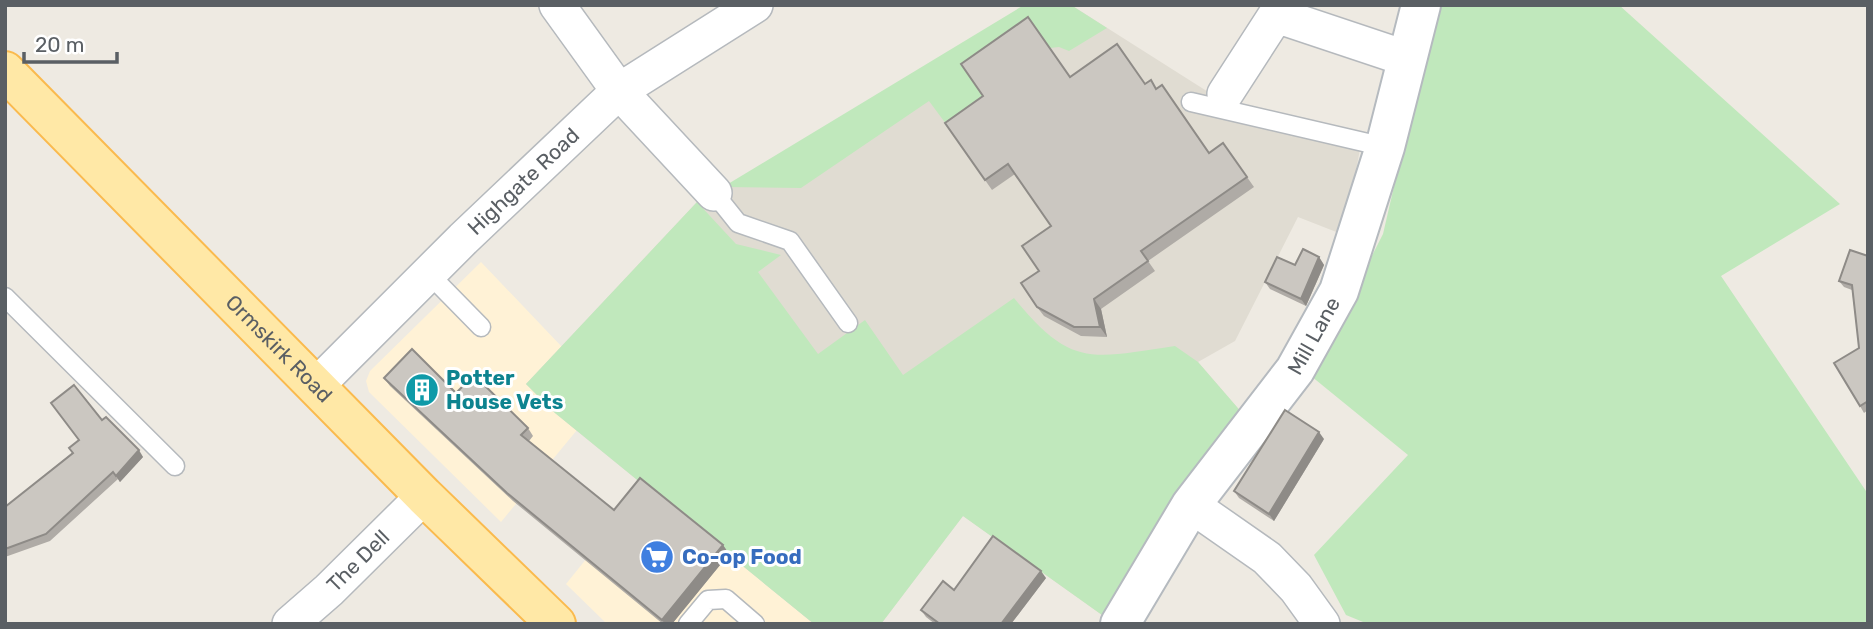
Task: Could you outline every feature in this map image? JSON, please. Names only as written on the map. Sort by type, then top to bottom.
[{"type":"main road","name":"Ormskirk Road","points":[[5,71],[424,496],[556,624]]},
{"type":"street","points":[[557,5],[619,91],[713,193]]},
{"type":"street","name":"Highgate Road","points":[[317,385],[619,91],[755,5]]},
{"type":"street","name":"Mill Lane","points":[[1120,624],[1191,505],[1315,340],[1351,262],[1385,147],[1421,5]]},
{"type":"street","points":[[1225,94],[1279,10],[1408,59]]},
{"type":"street","name":"The Dell","points":[[290,624],[329,590],[424,496]]},
{"type":"street","points":[[1191,505],[1267,558],[1296,588],[1322,624]]},
{"type":"lane","points":[[1191,102],[1385,147]]},
{"type":"lane","points":[[713,193],[738,223],[790,241],[848,323]]},
{"type":"lane","points":[[429,274],[481,327]]},
{"type":"lane","points":[[5,297],[175,466]]},
{"type":"lane","points":[[688,624],[708,600],[726,599],[755,624]]},
{"type":"shaded area","points":[[1071,5],[1224,102],[1363,133],[1344,235],[1298,217],[1235,341],[1198,362],[1243,414],[1102,615],[963,516],[881,624],[814,624],[555,413],[526,384],[697,202]]},
{"type":"shaded area","points":[[481,262],[562,347],[526,384],[577,430],[501,522],[369,392],[366,381],[370,371]]},
{"type":"shaded area","points":[[645,486],[814,624],[607,624],[566,584]]},
{"type":"green space","points":[[1024,5],[1071,5],[1107,28],[1069,51],[1059,47],[1050,48],[1036,28],[990,106],[952,132],[929,101],[801,188],[723,187]]},
{"type":"green space","points":[[1436,5],[1619,5],[1840,204],[1721,276],[1868,494],[1868,624],[1368,624],[1346,615],[1314,555],[1408,455],[1311,376],[1383,234]]},
{"type":"green space","points":[[697,202],[736,244],[781,255],[758,272],[818,354],[865,320],[903,375],[1014,298],[1052,337],[1069,348],[1085,353],[1123,354],[1175,346],[1198,362],[1243,414],[1102,615],[963,516],[881,624],[814,624],[555,413],[526,384]]},
{"type":"building","points":[[1028,17],[1070,77],[1117,44],[1145,84],[1151,80],[1156,89],[1162,85],[1209,153],[1223,143],[1247,177],[1141,251],[1148,261],[1094,299],[1100,327],[1074,327],[1037,307],[1021,283],[1039,271],[1022,246],[1051,226],[1008,164],[985,180],[945,123],[983,96],[961,64]]},
{"type":"building","points":[[1303,249],[1319,257],[1301,299],[1265,282],[1277,257],[1295,265]]},
{"type":"building","points":[[1850,250],[1868,256],[1868,401],[1860,406],[1834,363],[1859,348],[1852,285],[1839,281]]},
{"type":"building","points":[[412,349],[456,393],[474,375],[528,428],[521,435],[614,510],[640,478],[723,545],[662,620],[507,493],[384,378]]},
{"type":"building","points":[[74,385],[102,420],[106,417],[139,450],[116,476],[113,472],[46,534],[5,549],[5,507],[73,453],[69,448],[79,440],[51,403]]},
{"type":"building","points":[[1285,410],[1319,432],[1269,514],[1234,491]]},
{"type":"building","points":[[993,536],[1041,571],[1001,624],[940,624],[921,610],[943,581],[954,590]]},
{"type":"place","name":"Potter House Vets","points":[[422,390]]},
{"type":"place","name":"Co-op Food","points":[[657,557]]}]
